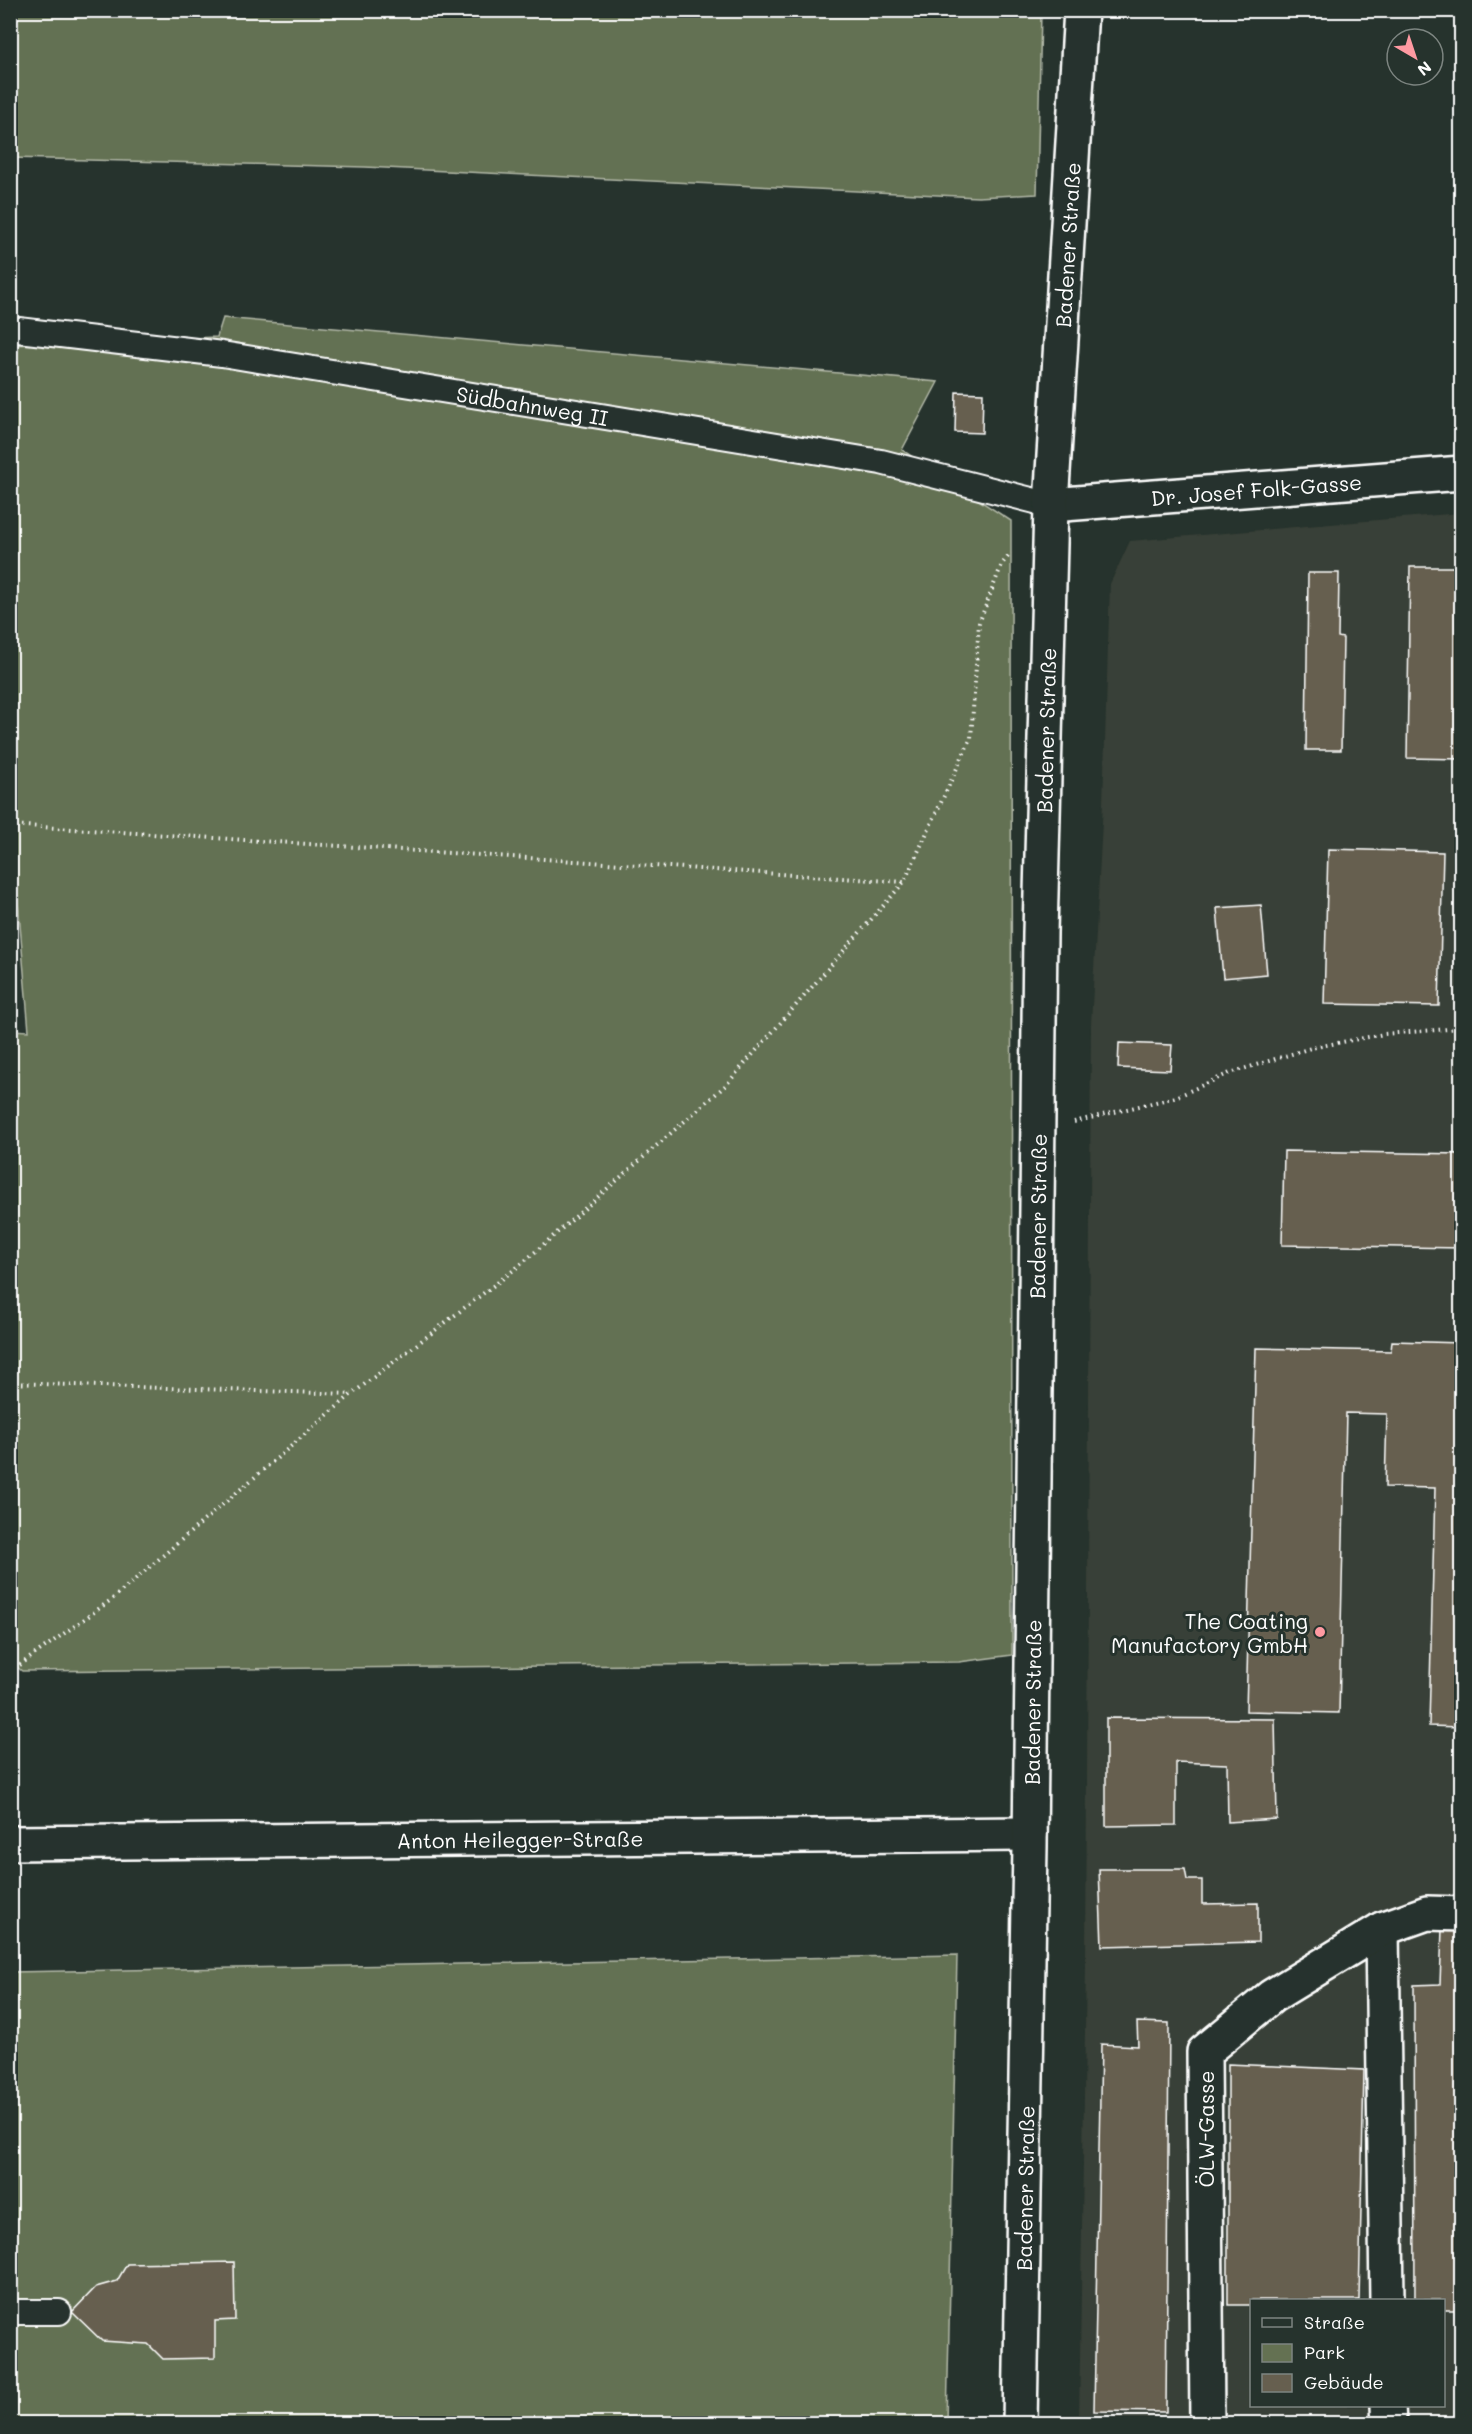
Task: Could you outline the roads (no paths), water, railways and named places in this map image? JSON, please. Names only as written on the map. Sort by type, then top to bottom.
[{"type":"street","name":"Badener Straße","points":[[1020,2424],[1030,1834],[1040,933],[1051,504],[1081,10]]},
{"type":"street","name":"Dr. Josef Folk-Gasse","points":[[1051,504],[1461,473]]},
{"type":"street","name":"Anton Heilegger-Straße","points":[[10,1843],[1030,1834]]},
{"type":"street","name":"ÖLW-Gasse","points":[[1207,2424],[1204,2052],[1272,1996],[1382,1929],[1427,1913],[1461,1914]]},
{"type":"street","points":[[1382,1929],[1387,2299]]},
{"type":"street","points":[[1388,2407],[1389,2424]]},
{"type":"lane","name":"Südbahnweg II","points":[[10,329],[222,354],[881,462],[1051,504]]},
{"type":"lane","points":[[10,2312],[59,2312]]},
{"type":"place","name":"The Coating Manufactory GmbH","points":[[1320,1632]]}]
